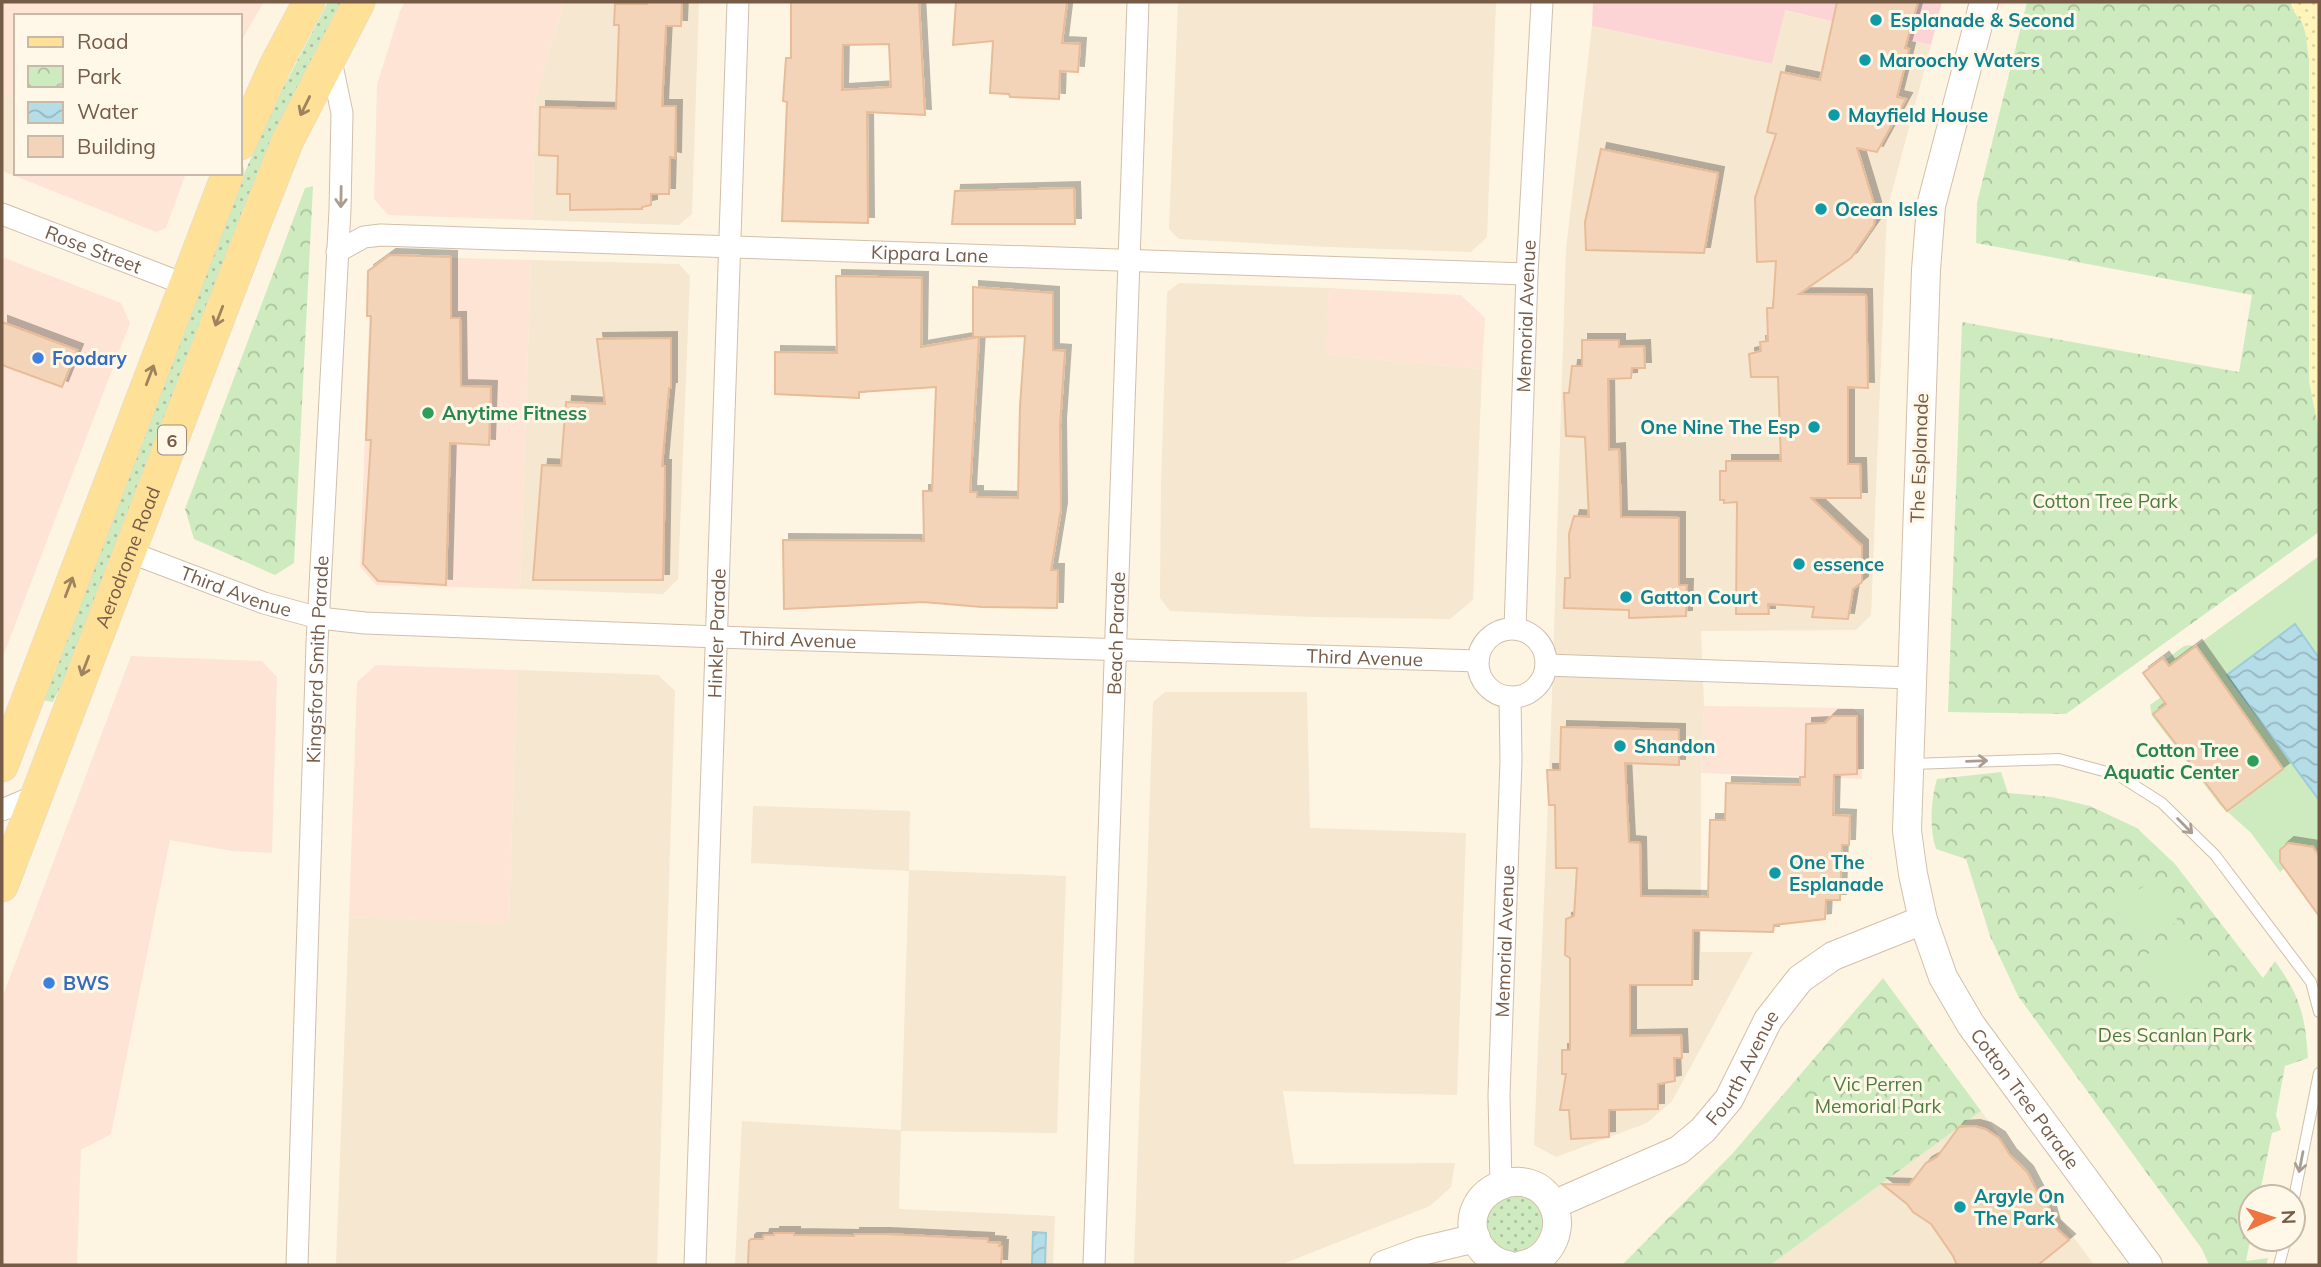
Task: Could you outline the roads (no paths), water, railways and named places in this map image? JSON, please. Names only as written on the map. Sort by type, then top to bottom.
[{"type":"main road","points":[[242,140],[275,66],[309,2]]},
{"type":"main road","name":"Aerodrome Road","points":[[2,886],[255,223],[289,140],[359,2]]},
{"type":"main road","name":"6","points":[[2,766],[227,175]]},
{"type":"street","name":"Hinkler Parade","points":[[695,1265],[738,2]]},
{"type":"street","name":"Beach Parade","points":[[1094,1265],[1138,2]]},
{"type":"street","name":"Memorial Avenue","points":[[1515,629],[1527,274],[1542,2]]},
{"type":"street","name":"The Esplanade","points":[[1923,920],[1913,874],[1908,831],[1922,354],[1931,206],[1984,2]]},
{"type":"street","name":"Kingsford Smith Parade","points":[[297,1265],[319,618],[341,210],[342,113],[330,56]]},
{"type":"street","name":"Rose Street","points":[[2,214],[184,284]]},
{"type":"street","name":"Kippara Lane","points":[[337,252],[364,237],[381,235],[1527,274]]},
{"type":"street","name":"Third Avenue","points":[[130,552],[264,603],[319,618],[418,626],[1478,661]]},
{"type":"street","points":[[1504,629],[1515,629],[1525,631],[1541,645],[1546,666],[1544,676],[1531,692],[1510,697],[1490,689],[1483,681],[1478,661],[1480,650],[1486,641],[1504,629]]},
{"type":"street","points":[[1546,666],[1911,678]]},
{"type":"street","name":"Memorial Avenue","points":[[1501,1184],[1499,1095],[1511,761],[1510,697]]},
{"type":"street","points":[[2,810],[35,796]]},
{"type":"street","name":"Fourth Avenue","points":[[1553,1205],[1679,1150],[1703,1130],[1729,1099],[1768,1020],[1801,979],[1833,956],[1923,920]]},
{"type":"street","name":"Cotton Tree Parade","points":[[1923,920],[1943,977],[1971,1025],[2148,1265]]},
{"type":"street","points":[[1508,1265],[1491,1259],[1482,1250],[1473,1225],[1480,1200],[1489,1190],[1501,1184],[1526,1183],[1537,1188],[1553,1205],[1557,1229],[1552,1258],[1522,1265]]},
{"type":"street","points":[[1384,1265],[1422,1251],[1476,1238]]},
{"type":"lane","points":[[1909,764],[2059,759],[2119,775],[2162,803],[2214,855],[2311,982],[2319,1009]]},
{"type":"lane","points":[[2297,1183],[2319,1073]]},
{"type":"water","points":[[2295,624],[2319,658],[2319,800],[2227,675]]},
{"type":"water","points":[[1033,1232],[1046,1233],[1045,1265],[1032,1265]]},
{"type":"place","name":"Esplanade & Second","points":[[1876,20]]},
{"type":"place","name":"Maroochy Waters","points":[[1865,60]]},
{"type":"place","name":"Mayfield House","points":[[1834,115]]},
{"type":"place","name":"Ocean Isles","points":[[1821,209]]},
{"type":"place","name":"Foodary","points":[[38,358]]},
{"type":"place","name":"Anytime Fitness","points":[[428,413]]},
{"type":"place","name":"One Nine The Esp","points":[[1814,427]]},
{"type":"place","name":"essence","points":[[1799,564]]},
{"type":"place","name":"Gatton Court","points":[[1626,597]]},
{"type":"place","name":"Shandon","points":[[1620,746]]},
{"type":"place","name":"Cotton Tree Aquatic Center","points":[[2253,761]]},
{"type":"place","name":"One The Esplanade","points":[[1775,873]]},
{"type":"place","name":"BWS","points":[[49,983]]},
{"type":"place","name":"Argyle On The Park","points":[[1960,1207]]},
{"type":"park label","name":"Cotton Tree Park","points":[[2105,501]]},
{"type":"park label","name":"Des Scanlan Park","points":[[2175,1035]]},
{"type":"park label","name":"Vic Perren Memorial Park","points":[[1878,1095]]}]
